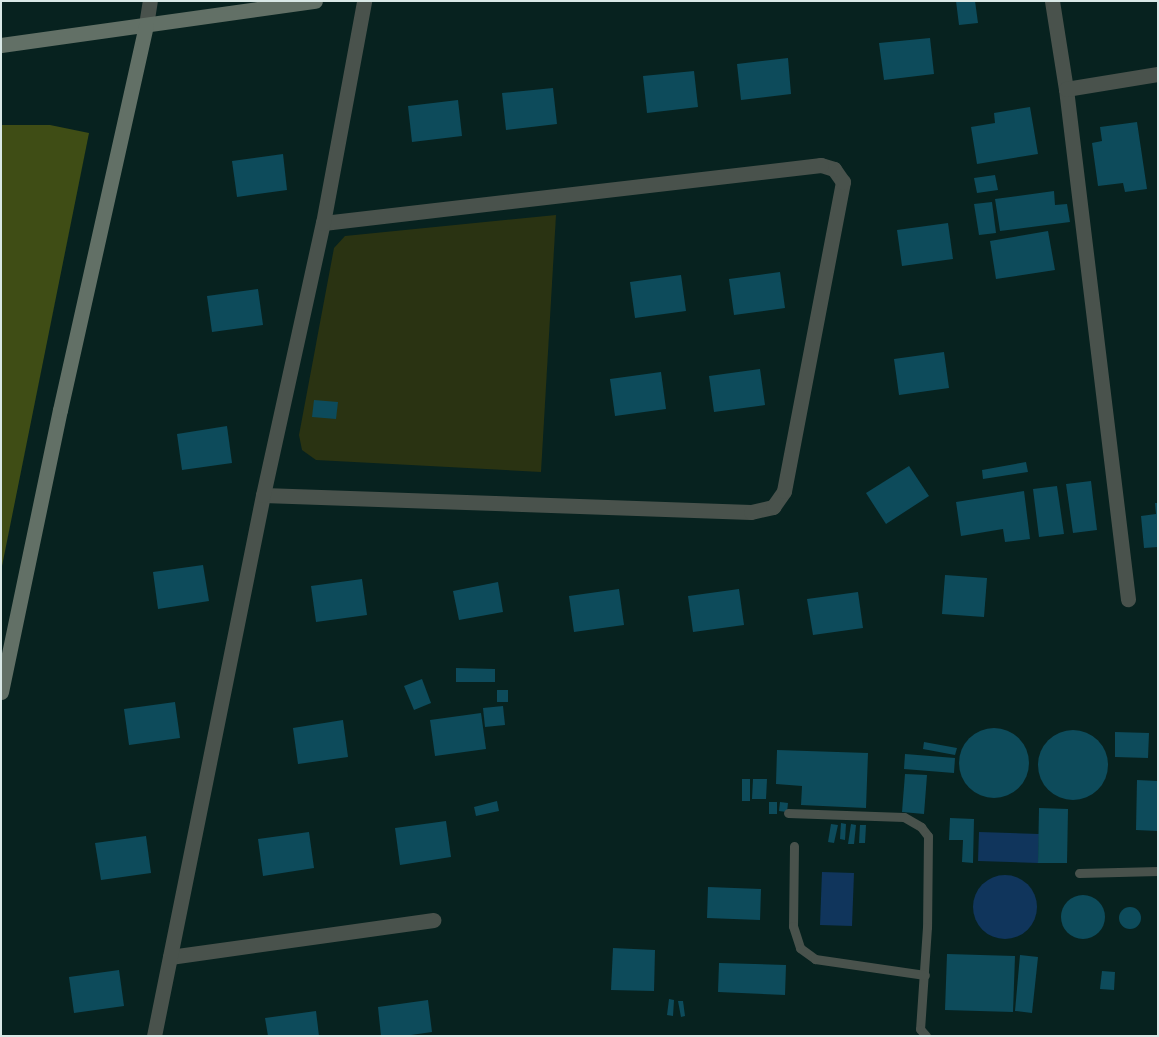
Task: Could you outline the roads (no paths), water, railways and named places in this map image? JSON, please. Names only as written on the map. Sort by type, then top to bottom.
[{"type":"street","points":[[1,692],[60,410],[150,1]]},
{"type":"street","points":[[1,45],[315,1]]},
{"type":"street","points":[[154,1036],[263,495],[323,223],[364,1]]},
{"type":"street","points":[[1052,1],[1066,89],[1128,599]]},
{"type":"street","points":[[1066,89],[1158,74]]},
{"type":"street","points":[[263,495],[750,512],[773,507],[784,491],[843,182],[834,169],[821,165],[323,223]]},
{"type":"street","points":[[170,957],[433,920]]},
{"type":"lane","points":[[788,812],[904,817],[921,827],[928,836],[925,975],[920,1029],[926,1036]]},
{"type":"lane","points":[[794,846],[793,926],[800,948],[815,959],[925,975]]},
{"type":"lane","points":[[1079,873],[1158,871]]},
{"type":"water","points":[[979,832],[1039,834],[1038,863],[978,861]]},
{"type":"water","points":[[822,872],[854,873],[852,926],[820,925]]},
{"type":"water","points":[[1005,875],[1023,880],[1028,884],[1032,889],[1037,907],[1032,925],[1028,930],[1023,934],[1005,939],[987,934],[982,930],[978,925],[973,907],[978,889],[982,884],[987,880]]}]
